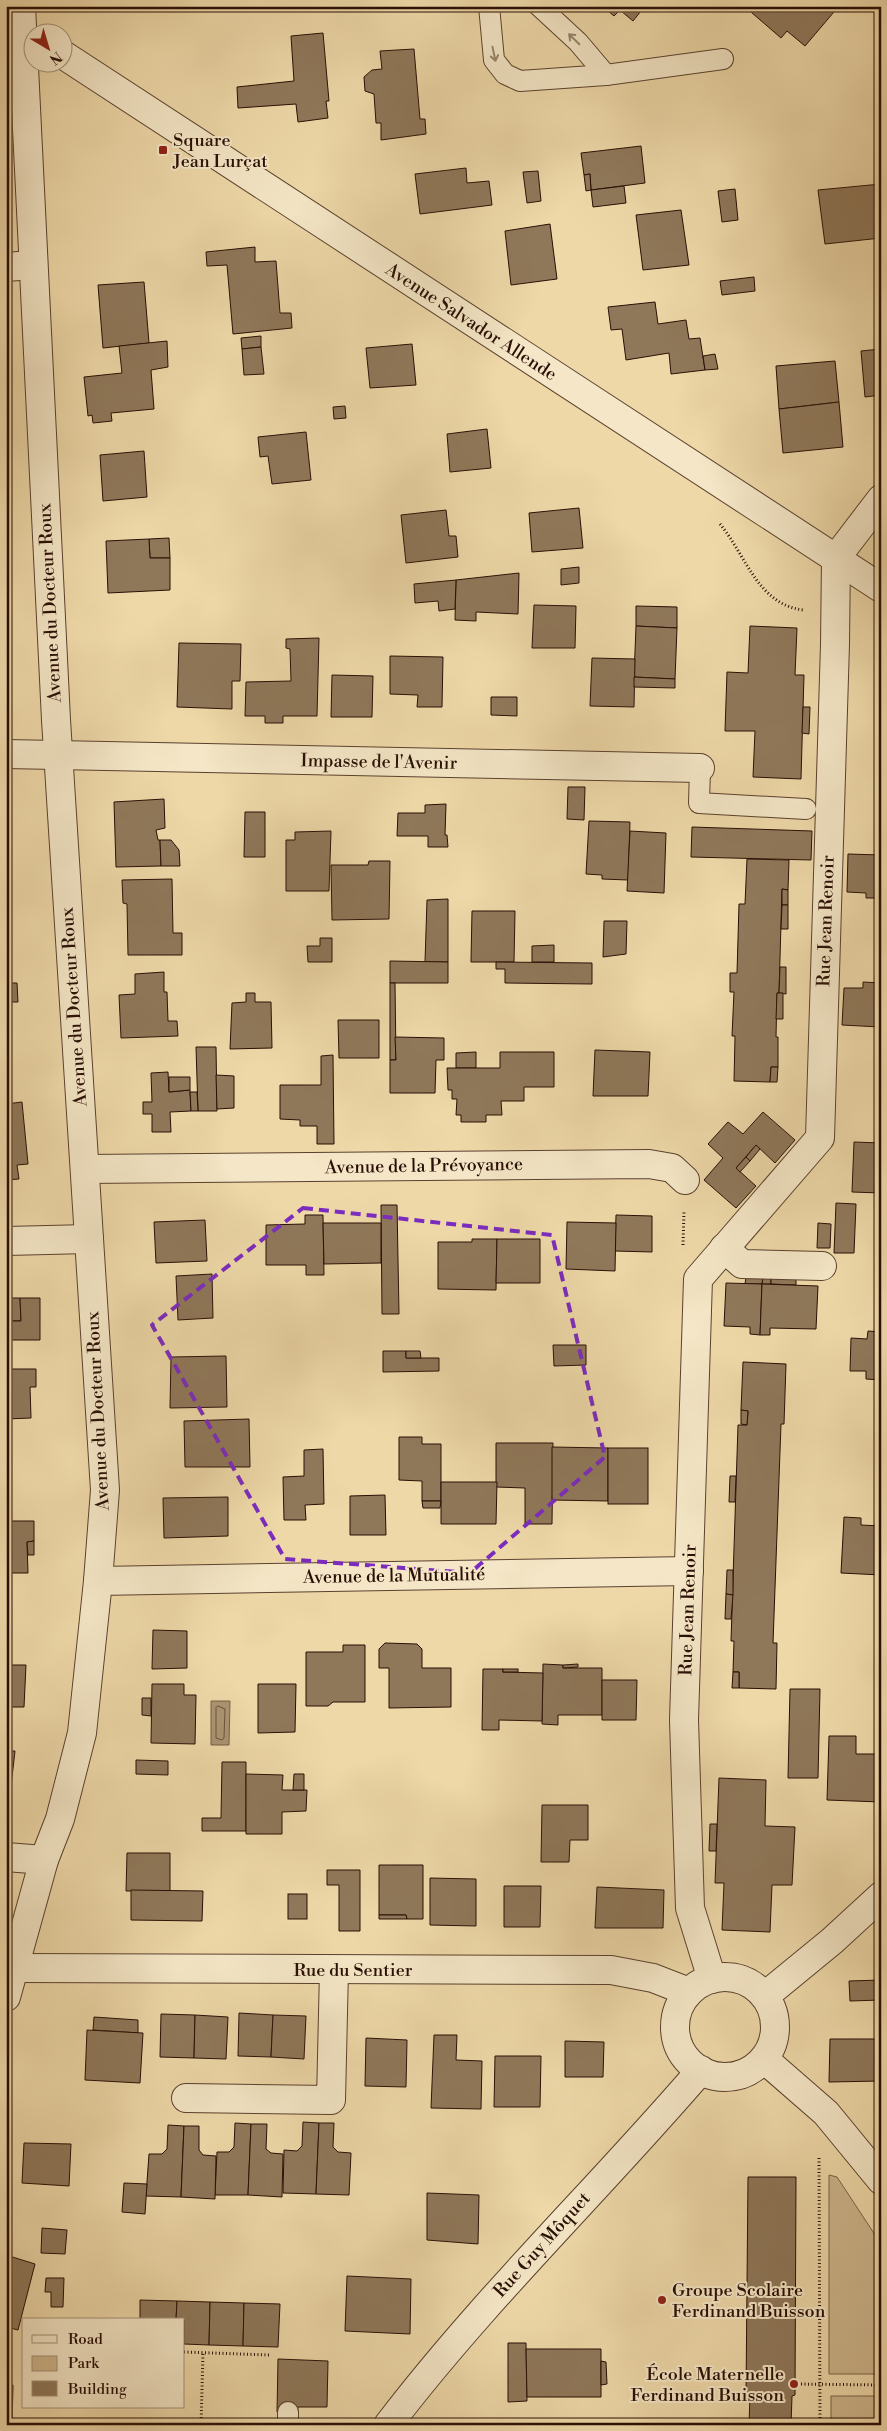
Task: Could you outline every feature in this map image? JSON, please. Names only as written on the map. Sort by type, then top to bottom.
[{"type":"street","name":"Avenue du Docteur Roux","points":[[6,1997],[44,1860],[60,1819],[82,1733],[98,1581],[105,1490],[58,754],[19,266],[21,22]]},
{"type":"street","name":"Avenue Salvador Allende","points":[[72,61],[724,488],[881,588]]},
{"type":"street","points":[[836,558],[881,499]]},
{"type":"street","name":"Rue Jean Renoir","points":[[712,1979],[690,1908],[684,1720],[698,1279],[820,1138],[836,558]]},
{"type":"street","name":"Impasse de l'Avenir","points":[[6,754],[700,768]]},
{"type":"street","name":"Avenue de la Prévoyance","points":[[85,1169],[649,1164],[672,1168],[685,1180]]},
{"type":"street","points":[[6,1241],[89,1239]]},
{"type":"street","points":[[724,1248],[742,1264],[822,1266]]},
{"type":"street","name":"Avenue de la Mutualité","points":[[98,1581],[689,1571]]},
{"type":"street","points":[[6,1857],[44,1860]]},
{"type":"street","points":[[765,1996],[832,1941],[881,1896]]},
{"type":"street","name":"Rue du Sentier","points":[[14,1968],[611,1970],[652,1978],[689,1992]]},
{"type":"street","points":[[186,2098],[331,2100],[334,1970]]},
{"type":"street","points":[[727,1976],[741,1979],[754,1986],[765,1996],[773,2011],[776,2028],[772,2045],[764,2060],[755,2068],[734,2076],[711,2075],[700,2070],[689,2061],[680,2049],[676,2034],[676,2019],[680,2005],[689,1992],[700,1984],[712,1979],[727,1976]]},
{"type":"street","points":[[764,2060],[826,2113],[881,2180]]},
{"type":"street","name":"Rue Guy Môquet","points":[[388,2425],[426,2375],[505,2285],[700,2070]]},
{"type":"lane","points":[[489,6],[494,60],[505,74],[520,81],[606,75],[723,59]]},
{"type":"lane","points":[[539,6],[578,42],[606,75]]},
{"type":"lane","points":[[700,768],[699,803],[806,809]]},
{"type":"path","points":[[719,523],[759,586],[777,602],[797,609],[835,614]]},
{"type":"path","points":[[820,2425],[819,2148],[826,2113]]},
{"type":"path","points":[[185,2352],[269,2355]]},
{"type":"path","points":[[201,2425],[203,2353]]},
{"type":"path","points":[[794,2384],[881,2385]]},
{"type":"highlighted area","points":[[303,1208],[552,1235],[605,1457],[470,1573],[285,1559],[152,1325]]},
{"type":"green space","points":[[829,2175],[837,2177],[881,2244],[881,2374],[829,2374]]},
{"type":"green space","points":[[831,2396],[881,2396],[881,2425],[831,2425]]},
{"type":"water","points":[[211,1701],[230,1701],[229,1745],[211,1745]]},
{"type":"building","points":[[195,6],[247,6],[247,7],[195,10]]},
{"type":"building","points":[[602,6],[645,6],[633,21],[620,10],[614,16]]},
{"type":"building","points":[[744,6],[839,6],[805,46],[787,31],[781,38]]},
{"type":"building","points":[[323,33],[329,101],[326,101],[328,118],[298,122],[296,104],[238,108],[237,87],[294,81],[291,36]]},
{"type":"building","points":[[414,49],[420,119],[425,119],[426,134],[381,140],[381,123],[376,123],[374,94],[365,91],[364,77],[372,70],[382,69],[380,51]]},
{"type":"building","points":[[641,146],[645,183],[591,190],[590,174],[584,175],[581,153]]},
{"type":"building","points":[[466,168],[467,183],[489,181],[492,205],[420,214],[415,174]]},
{"type":"building","points":[[538,171],[541,201],[527,203],[523,172]]},
{"type":"building","points":[[590,174],[591,190],[586,191],[584,175]]},
{"type":"building","points":[[881,184],[881,238],[825,244],[818,190]]},
{"type":"building","points":[[624,186],[626,203],[593,207],[591,190]]},
{"type":"building","points":[[735,189],[738,220],[722,222],[718,191]]},
{"type":"building","points":[[681,210],[689,265],[643,270],[636,215]]},
{"type":"building","points":[[550,224],[557,279],[511,285],[505,231]]},
{"type":"building","points":[[255,247],[255,262],[276,261],[280,313],[291,313],[292,328],[233,334],[227,265],[207,266],[206,252]]},
{"type":"building","points":[[754,277],[755,291],[722,295],[720,281]]},
{"type":"building","points":[[144,282],[149,343],[103,348],[98,285]]},
{"type":"building","points":[[655,302],[658,324],[686,320],[689,339],[700,338],[705,370],[671,374],[669,353],[626,360],[622,329],[611,330],[608,307]]},
{"type":"building","points":[[261,336],[261,347],[242,349],[241,338]]},
{"type":"building","points":[[167,341],[168,367],[151,370],[154,409],[111,413],[112,421],[93,423],[92,415],[88,416],[84,377],[122,373],[119,346]]},
{"type":"building","points":[[412,344],[416,385],[370,388],[366,348]]},
{"type":"building","points":[[261,347],[264,374],[244,375],[242,349]]},
{"type":"building","points":[[881,349],[881,395],[865,397],[861,351]]},
{"type":"building","points":[[715,354],[718,369],[705,370],[703,356]]},
{"type":"building","points":[[835,361],[839,402],[779,409],[776,366]]},
{"type":"building","points":[[839,402],[843,447],[783,453],[779,409]]},
{"type":"building","points":[[345,406],[346,418],[334,419],[333,407]]},
{"type":"building","points":[[487,429],[491,468],[450,472],[447,434]]},
{"type":"building","points":[[306,432],[311,480],[272,484],[268,456],[260,457],[258,437]]},
{"type":"building","points":[[144,451],[147,497],[103,501],[100,455]]},
{"type":"building","points":[[579,508],[583,548],[532,552],[529,513]]},
{"type":"building","points":[[446,510],[449,536],[456,536],[458,557],[406,563],[401,515]]},
{"type":"building","points":[[169,538],[170,558],[150,558],[149,539]]},
{"type":"building","points":[[149,539],[150,558],[170,558],[170,590],[108,593],[106,541]]},
{"type":"building","points":[[579,567],[579,583],[561,585],[561,569]]},
{"type":"building","points":[[519,573],[518,614],[476,612],[476,621],[455,620],[456,580]]},
{"type":"building","points":[[456,580],[455,609],[439,611],[438,601],[415,603],[414,584]]},
{"type":"building","points":[[534,605],[576,606],[575,648],[532,648]]},
{"type":"building","points":[[636,606],[677,607],[677,628],[636,626]]},
{"type":"building","points":[[636,626],[677,628],[675,679],[634,677]]},
{"type":"building","points":[[750,626],[797,628],[795,675],[804,675],[801,779],[753,777],[755,731],[725,731],[727,672],[748,673]]},
{"type":"building","points":[[319,638],[317,716],[283,716],[283,723],[265,723],[265,716],[245,716],[246,682],[291,681],[290,649],[286,648],[286,639]]},
{"type":"building","points":[[179,643],[241,644],[240,681],[232,681],[232,709],[177,707]]},
{"type":"building","points":[[390,656],[443,657],[442,707],[417,707],[418,695],[390,694]]},
{"type":"building","points":[[592,658],[635,659],[634,707],[590,706]]},
{"type":"building","points":[[332,675],[373,676],[372,717],[331,717]]},
{"type":"building","points":[[877,676],[881,676],[881,721],[876,721]]},
{"type":"building","points":[[634,677],[675,679],[675,688],[634,687]]},
{"type":"building","points":[[491,697],[517,697],[517,716],[491,715]]},
{"type":"building","points":[[803,707],[810,707],[809,734],[802,733]]},
{"type":"building","points":[[568,787],[585,787],[584,820],[567,819]]},
{"type":"building","points":[[164,799],[165,828],[156,830],[158,840],[160,840],[161,866],[116,867],[114,802]]},
{"type":"building","points":[[446,804],[445,835],[447,835],[448,847],[428,847],[428,836],[397,836],[398,813],[425,813],[425,805]]},
{"type":"building","points":[[245,812],[265,812],[265,857],[244,857]]},
{"type":"building","points":[[589,821],[630,822],[628,880],[602,879],[602,875],[586,874]]},
{"type":"building","points":[[692,827],[812,831],[811,860],[691,857]]},
{"type":"building","points":[[331,831],[329,891],[286,891],[286,840],[295,840],[295,832]]},
{"type":"building","points":[[630,831],[666,833],[664,893],[627,891]]},
{"type":"building","points":[[160,840],[171,840],[179,850],[180,866],[161,866]]},
{"type":"building","points":[[848,854],[881,855],[881,898],[866,898],[866,893],[847,892]]},
{"type":"building","points":[[747,859],[789,860],[788,890],[782,889],[776,1037],[778,1037],[778,1067],[771,1067],[770,1082],[734,1081],[735,1036],[732,1036],[734,992],[730,992],[730,973],[737,973],[739,904],[745,904]]},
{"type":"building","points":[[369,861],[390,861],[389,919],[332,920],[331,865],[368,865]]},
{"type":"building","points":[[172,879],[173,933],[182,933],[182,955],[128,955],[127,904],[123,903],[122,880]]},
{"type":"building","points":[[782,889],[788,890],[788,905],[782,905]]},
{"type":"building","points":[[448,899],[448,962],[425,962],[427,900]]},
{"type":"building","points":[[782,905],[788,905],[788,929],[781,929]]},
{"type":"building","points":[[472,911],[515,911],[514,962],[471,962]]},
{"type":"building","points":[[604,921],[627,921],[626,954],[603,957]]},
{"type":"building","points":[[320,938],[332,938],[332,962],[308,962],[307,946],[320,946]]},
{"type":"building","points":[[554,945],[554,962],[532,962],[532,946]]},
{"type":"building","points":[[6,953],[10,953],[11,983],[17,983],[18,1002],[6,1002]]},
{"type":"building","points":[[390,961],[448,962],[448,983],[390,983]]},
{"type":"building","points":[[496,962],[592,963],[592,984],[505,983],[505,969],[496,969]]},
{"type":"building","points":[[780,967],[786,967],[786,994],[779,993]]},
{"type":"building","points":[[164,972],[164,992],[167,992],[168,1021],[177,1021],[178,1036],[121,1038],[119,995],[135,994],[135,974]]},
{"type":"building","points":[[863,982],[881,983],[880,1027],[842,1025],[844,988],[863,988]]},
{"type":"building","points":[[390,983],[395,983],[396,1060],[390,1060]]},
{"type":"building","points":[[246,993],[255,993],[255,1002],[271,1002],[272,1048],[230,1049],[232,1003],[246,1002]]},
{"type":"building","points":[[777,993],[783,993],[783,1019],[776,1019]]},
{"type":"building","points":[[338,1020],[379,1020],[379,1058],[339,1058]]},
{"type":"building","points":[[395,1037],[444,1038],[444,1060],[436,1060],[435,1093],[390,1093],[390,1060],[396,1060]]},
{"type":"building","points":[[196,1047],[216,1047],[217,1111],[198,1111]]},
{"type":"building","points":[[595,1050],[650,1052],[648,1096],[593,1096]]},
{"type":"building","points":[[476,1052],[476,1068],[456,1068],[456,1053]]},
{"type":"building","points":[[500,1052],[554,1052],[554,1087],[524,1087],[524,1101],[501,1101],[502,1115],[486,1115],[486,1122],[461,1122],[461,1115],[456,1115],[457,1099],[452,1099],[452,1090],[448,1090],[447,1068],[500,1068]]},
{"type":"building","points":[[333,1055],[334,1144],[317,1144],[317,1126],[300,1126],[300,1120],[280,1119],[280,1085],[321,1085],[321,1056]]},
{"type":"building","points":[[771,1067],[778,1067],[777,1082],[770,1082]]},
{"type":"building","points":[[168,1072],[169,1092],[190,1090],[191,1111],[170,1112],[171,1132],[152,1132],[152,1114],[143,1114],[143,1102],[152,1102],[151,1073]]},
{"type":"building","points":[[216,1075],[234,1076],[234,1108],[217,1109]]},
{"type":"building","points":[[169,1077],[190,1077],[190,1090],[169,1092]]},
{"type":"building","points":[[190,1092],[197,1092],[198,1111],[191,1111]]},
{"type":"building","points":[[22,1102],[28,1164],[17,1165],[19,1179],[6,1180],[6,1104]]},
{"type":"building","points":[[763,1112],[795,1140],[775,1163],[756,1145],[736,1168],[756,1186],[736,1208],[704,1180],[723,1158],[708,1144],[728,1122],[743,1134]]},
{"type":"building","points":[[854,1142],[881,1143],[881,1193],[852,1192]]},
{"type":"building","points":[[756,1145],[760,1149],[750,1161],[746,1157]]},
{"type":"building","points":[[746,1157],[750,1161],[740,1172],[736,1168]]},
{"type":"building","points":[[836,1203],[856,1204],[854,1253],[834,1253]]},
{"type":"building","points":[[381,1205],[397,1205],[399,1314],[382,1314]]},
{"type":"building","points":[[305,1215],[323,1215],[324,1275],[306,1275],[306,1265],[266,1265],[266,1225],[305,1224]]},
{"type":"building","points":[[616,1215],[652,1216],[652,1252],[615,1251]]},
{"type":"building","points":[[205,1220],[207,1261],[156,1263],[154,1222]]},
{"type":"building","points":[[567,1222],[616,1223],[615,1271],[566,1269]]},
{"type":"building","points":[[323,1223],[381,1223],[381,1263],[324,1264]]},
{"type":"building","points":[[818,1223],[831,1224],[830,1248],[817,1248]]},
{"type":"building","points":[[472,1239],[497,1239],[496,1290],[438,1289],[438,1242],[472,1242]]},
{"type":"building","points":[[497,1239],[540,1239],[540,1283],[496,1283]]},
{"type":"building","points":[[212,1274],[213,1318],[178,1320],[176,1276]]},
{"type":"building","points":[[746,1277],[763,1278],[762,1284],[745,1284]]},
{"type":"building","points":[[763,1278],[771,1278],[771,1284],[762,1284]]},
{"type":"building","points":[[771,1278],[796,1279],[796,1285],[771,1284]]},
{"type":"building","points":[[726,1283],[762,1284],[760,1335],[750,1334],[750,1327],[724,1326]]},
{"type":"building","points":[[762,1284],[818,1286],[816,1329],[770,1328],[770,1335],[760,1335]]},
{"type":"building","points":[[6,1298],[20,1298],[21,1321],[6,1321]]},
{"type":"building","points":[[20,1298],[40,1298],[40,1340],[6,1340],[6,1321],[21,1321]]},
{"type":"building","points":[[868,1331],[881,1332],[881,1380],[866,1379],[866,1371],[850,1371],[851,1338],[867,1339]]},
{"type":"building","points":[[553,1345],[586,1345],[586,1365],[554,1366]]},
{"type":"building","points":[[383,1351],[406,1351],[406,1358],[439,1358],[439,1371],[383,1372]]},
{"type":"building","points":[[406,1351],[420,1351],[421,1358],[406,1358]]},
{"type":"building","points":[[226,1356],[227,1407],[170,1408],[171,1357]]},
{"type":"building","points":[[743,1362],[786,1364],[784,1424],[781,1424],[773,1643],[777,1643],[776,1689],[739,1688],[739,1672],[733,1672],[734,1641],[731,1641],[738,1425],[747,1425],[748,1411],[741,1410]]},
{"type":"building","points":[[6,1369],[36,1369],[36,1387],[30,1387],[31,1418],[6,1419]]},
{"type":"building","points":[[741,1410],[748,1411],[747,1425],[741,1424]]},
{"type":"building","points":[[7,1419],[9,1486],[6,1486]]},
{"type":"building","points":[[249,1419],[250,1467],[185,1467],[184,1421]]},
{"type":"building","points":[[399,1437],[422,1437],[422,1444],[441,1444],[441,1501],[422,1501],[422,1481],[399,1480]]},
{"type":"building","points":[[496,1443],[553,1443],[552,1524],[525,1524],[525,1488],[496,1487]]},
{"type":"building","points":[[552,1447],[608,1448],[608,1501],[552,1500]]},
{"type":"building","points":[[608,1448],[648,1448],[648,1504],[608,1504]]},
{"type":"building","points":[[323,1449],[324,1504],[305,1505],[306,1520],[284,1520],[283,1477],[304,1476],[304,1450]]},
{"type":"building","points":[[730,1476],[736,1476],[735,1502],[729,1502]]},
{"type":"building","points":[[441,1482],[497,1482],[496,1524],[441,1524]]},
{"type":"building","points":[[385,1495],[386,1535],[350,1535],[350,1496]]},
{"type":"building","points":[[228,1497],[228,1536],[164,1538],[163,1498]]},
{"type":"building","points":[[422,1501],[441,1501],[440,1508],[423,1508]]},
{"type":"building","points":[[844,1517],[861,1518],[861,1525],[881,1526],[881,1575],[841,1573]]},
{"type":"building","points":[[6,1521],[34,1521],[34,1541],[27,1542],[28,1573],[6,1573]]},
{"type":"building","points":[[34,1541],[34,1555],[28,1555],[27,1542]]},
{"type":"building","points":[[727,1570],[733,1570],[733,1595],[726,1594]]},
{"type":"building","points":[[726,1594],[733,1595],[731,1619],[725,1619]]},
{"type":"building","points":[[153,1630],[187,1631],[187,1668],[152,1669]]},
{"type":"building","points":[[385,1643],[417,1644],[422,1649],[422,1668],[451,1668],[451,1707],[389,1708],[389,1668],[379,1668],[379,1649]]},
{"type":"building","points":[[343,1645],[365,1645],[365,1702],[333,1702],[328,1706],[306,1706],[306,1652],[343,1652]]},
{"type":"building","points":[[543,1664],[563,1665],[563,1668],[602,1668],[602,1715],[558,1715],[558,1725],[542,1724]]},
{"type":"building","points":[[578,1664],[578,1667],[563,1668],[563,1665]]},
{"type":"building","points":[[8,1665],[26,1665],[24,1707],[6,1707]]},
{"type":"building","points":[[483,1669],[503,1669],[503,1672],[543,1673],[542,1721],[499,1720],[499,1730],[482,1730]]},
{"type":"building","points":[[503,1669],[518,1669],[518,1672],[503,1672]]},
{"type":"building","points":[[733,1672],[739,1672],[739,1688],[732,1688]]},
{"type":"building","points":[[602,1680],[637,1680],[636,1720],[602,1720]]},
{"type":"building","points":[[152,1684],[184,1684],[184,1695],[196,1695],[195,1744],[151,1743]]},
{"type":"building","points":[[258,1684],[296,1684],[295,1732],[258,1733]]},
{"type":"building","points":[[790,1689],[820,1689],[818,1778],[788,1778]]},
{"type":"building","points":[[142,1698],[151,1698],[151,1716],[142,1715]]},
{"type":"building","points":[[829,1736],[856,1736],[856,1754],[881,1754],[881,1802],[827,1800]]},
{"type":"building","points":[[6,1751],[15,1751],[11,1786],[6,1786]]},
{"type":"building","points":[[136,1760],[168,1761],[168,1775],[136,1774]]},
{"type":"building","points":[[222,1762],[246,1762],[246,1831],[202,1831],[202,1818],[221,1818]]},
{"type":"building","points":[[246,1774],[283,1775],[282,1790],[307,1790],[306,1811],[282,1812],[282,1834],[246,1834]]},
{"type":"building","points":[[294,1774],[304,1774],[304,1790],[293,1790]]},
{"type":"building","points":[[719,1778],[766,1780],[765,1826],[795,1827],[792,1885],[772,1885],[770,1932],[722,1930],[724,1883],[715,1883]]},
{"type":"building","points":[[542,1805],[588,1805],[588,1840],[570,1840],[569,1862],[541,1862]]},
{"type":"building","points":[[710,1824],[717,1824],[716,1851],[709,1851]]},
{"type":"building","points":[[127,1853],[170,1853],[170,1891],[126,1891]]},
{"type":"building","points":[[379,1865],[423,1865],[423,1919],[407,1919],[406,1915],[379,1915]]},
{"type":"building","points":[[327,1870],[360,1870],[360,1931],[339,1931],[339,1885],[327,1885]]},
{"type":"building","points":[[430,1878],[476,1879],[476,1926],[430,1925]]},
{"type":"building","points":[[504,1886],[541,1886],[540,1927],[504,1927]]},
{"type":"building","points":[[597,1887],[664,1890],[663,1928],[595,1928]]},
{"type":"building","points":[[131,1890],[203,1891],[202,1921],[131,1920]]},
{"type":"building","points":[[288,1894],[307,1894],[307,1919],[288,1919]]},
{"type":"building","points":[[379,1915],[406,1915],[407,1919],[379,1919]]},
{"type":"building","points":[[881,1980],[881,2000],[850,2001],[849,1981]]},
{"type":"building","points":[[239,2013],[273,2015],[271,2057],[238,2056]]},
{"type":"building","points":[[161,2014],[195,2015],[194,2058],[160,2057]]},
{"type":"building","points":[[195,2015],[228,2017],[226,2059],[194,2058]]},
{"type":"building","points":[[273,2015],[306,2016],[304,2059],[271,2057]]},
{"type":"building","points":[[94,2017],[138,2020],[138,2033],[93,2030]]},
{"type":"building","points":[[87,2030],[143,2033],[140,2083],[85,2080]]},
{"type":"building","points":[[434,2035],[457,2035],[456,2060],[482,2061],[481,2109],[431,2108]]},
{"type":"building","points":[[366,2038],[407,2040],[406,2087],[365,2086]]},
{"type":"building","points":[[830,2039],[881,2039],[881,2081],[829,2082]]},
{"type":"building","points":[[565,2041],[604,2042],[603,2077],[565,2077]]},
{"type":"building","points":[[495,2056],[541,2056],[540,2107],[494,2107]]},
{"type":"building","points":[[303,2122],[319,2123],[316,2194],[283,2193],[284,2150],[297,2151],[302,2146]]},
{"type":"building","points":[[235,2123],[251,2124],[248,2195],[215,2195],[217,2152],[229,2152],[234,2147]]},
{"type":"building","points":[[319,2123],[334,2123],[333,2147],[338,2152],[351,2153],[349,2195],[316,2194]]},
{"type":"building","points":[[251,2124],[267,2124],[266,2149],[271,2153],[283,2154],[282,2197],[248,2195]]},
{"type":"building","points":[[168,2125],[184,2126],[181,2197],[146,2196],[149,2154],[162,2154],[167,2149]]},
{"type":"building","points":[[184,2126],[199,2126],[199,2150],[203,2155],[216,2156],[215,2199],[181,2197]]},
{"type":"building","points":[[24,2143],[71,2144],[69,2186],[22,2183]]},
{"type":"building","points":[[748,2177],[796,2177],[795,2395],[792,2396],[791,2425],[749,2425],[750,2395],[746,2395]]},
{"type":"building","points":[[124,2183],[147,2184],[145,2214],[122,2212]]},
{"type":"building","points":[[427,2193],[479,2195],[478,2244],[427,2240]]},
{"type":"building","points":[[42,2228],[67,2230],[65,2254],[41,2253]]},
{"type":"building","points":[[6,2255],[35,2264],[18,2330],[6,2327]]},
{"type":"building","points":[[347,2276],[411,2279],[410,2334],[345,2331]]},
{"type":"building","points":[[46,2278],[64,2278],[63,2307],[51,2307],[51,2292],[45,2292]]},
{"type":"building","points":[[140,2300],[177,2301],[176,2318],[140,2318]]},
{"type":"building","points":[[177,2301],[210,2302],[209,2345],[185,2344],[185,2318],[176,2318]]},
{"type":"building","points":[[210,2302],[244,2303],[243,2346],[209,2345]]},
{"type":"building","points":[[244,2303],[280,2304],[278,2347],[243,2346]]},
{"type":"building","points":[[508,2343],[526,2343],[527,2401],[508,2402]]},
{"type":"building","points":[[526,2349],[601,2349],[601,2397],[527,2397]]},
{"type":"building","points":[[278,2359],[328,2361],[327,2407],[298,2407],[297,2413],[277,2412]]},
{"type":"building","points":[[601,2361],[606,2362],[607,2384],[601,2385]]},
{"type":"building","points":[[6,2385],[13,2385],[12,2425],[6,2425]]},
{"type":"place","name":"Square Jean Lurçat","points":[[163,150]]},
{"type":"place","name":"Groupe Scolaire Ferdinand Buisson","points":[[662,2300]]},
{"type":"place","name":"École Maternelle Ferdinand Buisson","points":[[794,2384]]}]
